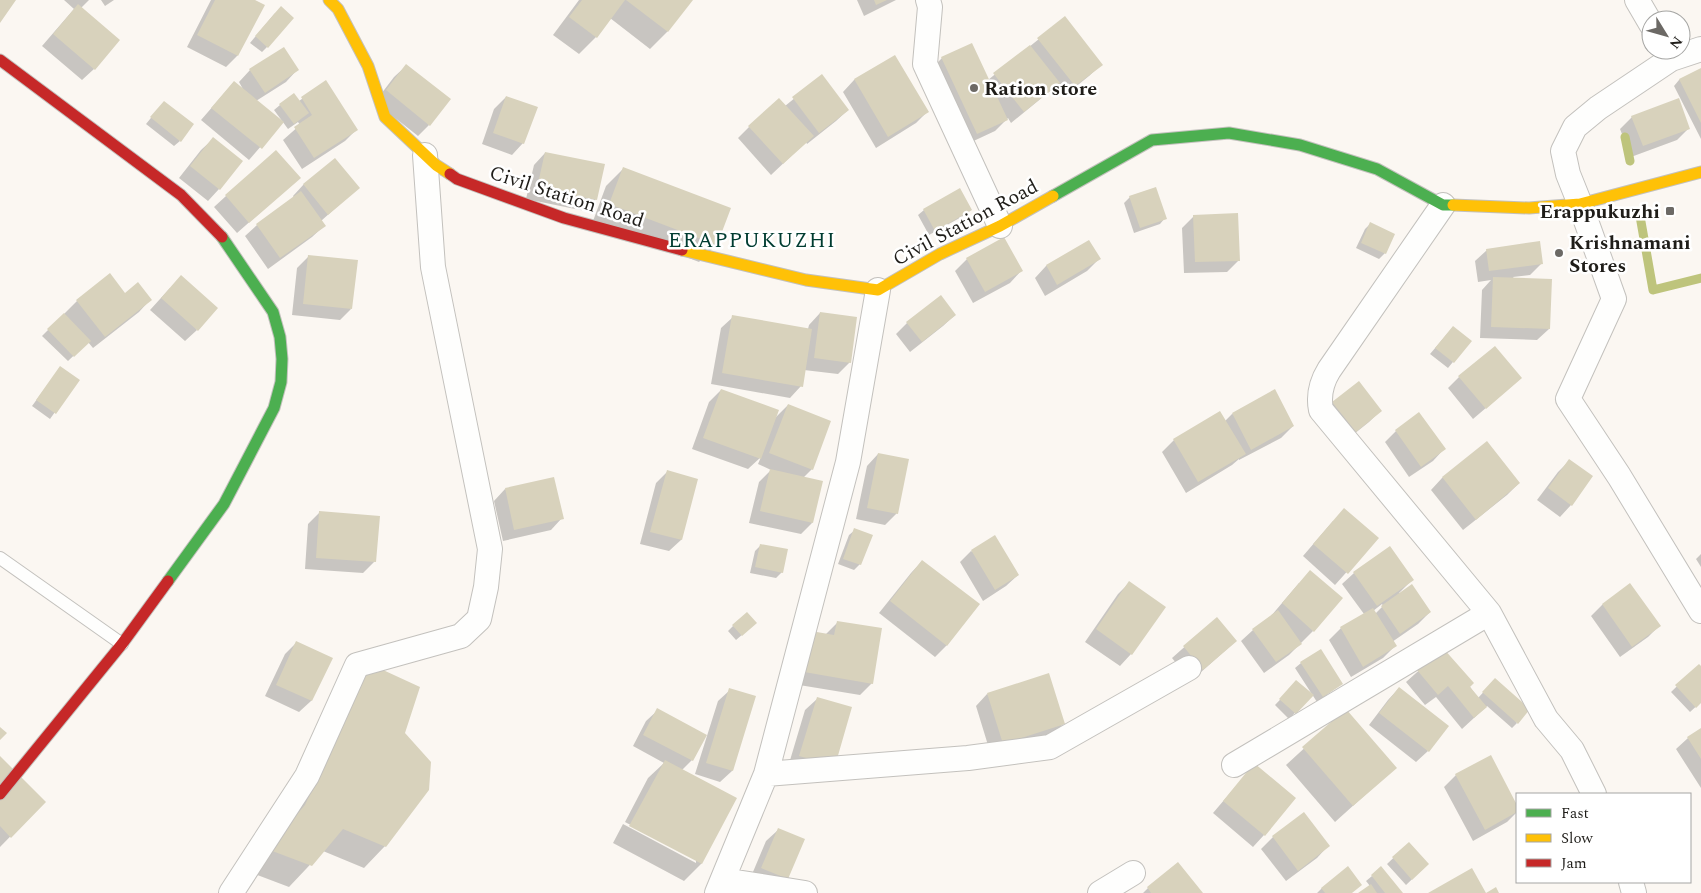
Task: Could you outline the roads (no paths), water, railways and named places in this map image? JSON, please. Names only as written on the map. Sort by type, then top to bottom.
[{"type":"main road","name":"Civil Station Road","points":[[329,0],[338,9],[368,66],[385,117],[436,165],[457,179],[564,218],[710,258],[796,278],[878,290],[940,254],[1000,226],[1152,140],[1229,133],[1300,145],[1377,169],[1443,205],[1529,208],[1580,204],[1701,172]]},
{"type":"main road","points":[[0,60],[181,195],[218,231],[273,312],[280,337],[282,359],[281,382],[274,408],[224,504],[122,644],[0,794]]},
{"type":"street","points":[[928,0],[930,7],[925,64],[1000,226]]},
{"type":"street","points":[[1660,60],[1575,127],[1563,151],[1568,174],[1614,299],[1568,399],[1619,476],[1701,611]]},
{"type":"street","points":[[231,893],[307,776],[357,665],[461,636],[479,619],[486,587],[490,549],[433,268],[425,155]]},
{"type":"street","points":[[1443,205],[1329,370],[1323,380],[1319,404],[1321,410],[1489,613],[1546,719],[1572,750],[1594,793]]},
{"type":"street","points":[[805,893],[720,887],[766,774],[848,462],[878,290]]},
{"type":"street","points":[[1234,765],[1489,613]]},
{"type":"street","points":[[766,774],[968,758],[1050,747],[1189,668]]},
{"type":"street","points":[[1100,893],[1133,873]]},
{"type":"lane","points":[[0,558],[122,644]]},
{"type":"waterway","points":[[1625,137],[1630,161]]},
{"type":"waterway","points":[[1640,216],[1653,290],[1701,278]]},
{"type":"place","name":"Ration store","points":[[974,88]]},
{"type":"place","name":"Erappukuzhi","points":[[1670,211]]},
{"type":"place","name":"Krishnamani Stores","points":[[1559,253]]},
{"type":"district","name":"ERAPPUKUZHI","points":[[752,240]]}]
